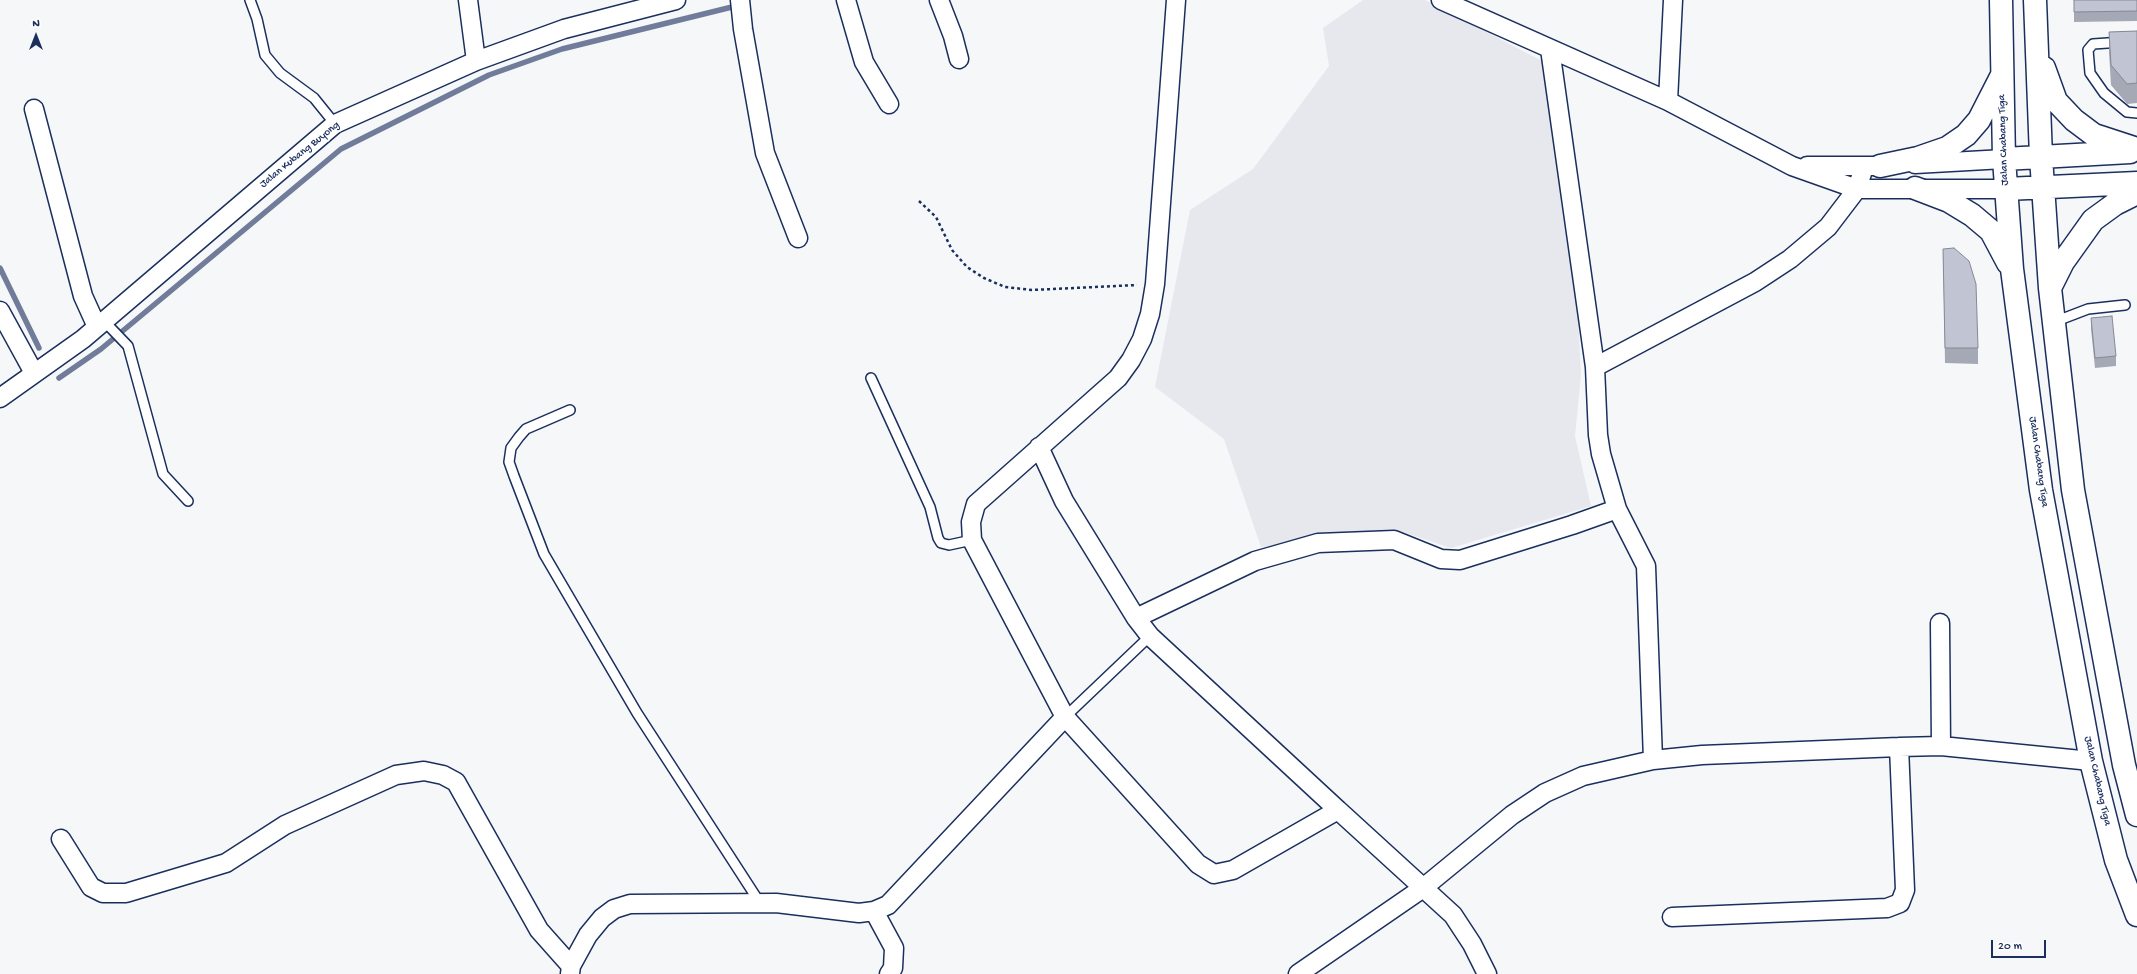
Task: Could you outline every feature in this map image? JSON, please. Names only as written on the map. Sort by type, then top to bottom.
[{"type":"main road","name":"Jalan Chabang Tiga","points":[[2001,0],[2004,159],[2012,269],[2041,490],[2091,761],[2116,860],[2137,915]]},
{"type":"main road","points":[[2035,0],[2041,157],[2050,288],[2075,504],[2124,765],[2137,815]]},
{"type":"main road","points":[[2037,46],[2056,101],[2074,120],[2094,135],[2137,150]]},
{"type":"main road","points":[[1872,166],[1918,158],[1947,148],[1966,136],[1979,120],[2002,74]]},
{"type":"main road","points":[[2004,159],[2137,150]]},
{"type":"main road","points":[[2006,189],[2137,183]]},
{"type":"main road","points":[[1915,188],[1949,201],[1972,215],[1991,232],[2012,269]]},
{"type":"main road","points":[[2050,288],[2063,262],[2093,220],[2115,204],[2137,193]]},
{"type":"street","points":[[468,0],[476,61]]},
{"type":"street","name":"Jalan Kubang Buyong","points":[[0,398],[34,373],[104,326],[335,124],[476,61],[564,29],[676,0]]},
{"type":"street","points":[[740,0],[743,30],[765,153],[798,238]]},
{"type":"street","points":[[846,0],[864,62],[889,104]]},
{"type":"street","points":[[939,0],[953,36],[959,59]]},
{"type":"street","points":[[1176,0],[1155,284],[1150,314],[1142,339],[1131,360],[1118,378],[976,504],[971,522],[972,540],[1065,717],[1198,864],[1214,874],[1233,870],[1338,810]]},
{"type":"street","points":[[1441,0],[1668,101],[1792,166],[1858,189],[2006,189]]},
{"type":"street","points":[[1668,101],[1673,0]]},
{"type":"street","points":[[1550,49],[1595,367],[1598,435],[1601,454],[1617,509],[1646,566],[1653,760]]},
{"type":"street","points":[[34,109],[83,296],[104,326]]},
{"type":"street","points":[[1792,166],[1872,166],[2004,159]]},
{"type":"street","points":[[1595,367],[1756,282],[1790,259],[1828,227],[1858,189],[1872,166]]},
{"type":"street","points":[[0,311],[34,373]]},
{"type":"street","points":[[1039,447],[1064,501],[1136,618],[1150,636],[1453,915],[1472,944],[1487,974]]},
{"type":"street","points":[[1136,618],[1255,561],[1318,543],[1394,540],[1414,550],[1441,559],[1460,560],[1572,525],[1617,509]]},
{"type":"street","points":[[1940,623],[1941,746]]},
{"type":"street","points":[[60,839],[91,887],[103,893],[126,893],[226,863],[285,825],[396,774],[424,772],[444,775],[456,782],[539,930],[571,970],[588,935],[602,918],[614,909],[630,904],[760,903],[859,913],[874,911],[888,905],[1065,717]]},
{"type":"street","points":[[1298,974],[1423,888],[1512,815],[1545,793],[1583,776],[1653,760],[1702,755],[1899,747],[1941,746],[2091,761]]},
{"type":"street","points":[[1672,917],[1887,908],[1900,903],[1905,890],[1899,747]]},
{"type":"street","points":[[874,911],[894,948],[892,968],[889,974]]},
{"type":"lane","points":[[250,0],[257,19],[266,54],[280,73],[314,98],[335,124]]},
{"type":"lane","points":[[2137,41],[2093,44],[2088,50],[2090,73],[2104,93],[2127,112],[2137,113]]},
{"type":"lane","points":[[2053,322],[2088,309],[2125,305]]},
{"type":"lane","points":[[104,326],[128,346],[164,474],[188,501]]},
{"type":"lane","points":[[871,378],[930,507],[938,538],[941,543],[949,545],[972,540]]},
{"type":"lane","points":[[570,410],[526,430],[518,437],[511,448],[509,462],[544,554],[637,713],[760,903]]},
{"type":"lane","points":[[1065,717],[1150,636]]},
{"type":"path","points":[[920,201],[936,217],[952,250],[967,267],[984,278],[1005,287],[1032,290],[1155,284]]},
{"type":"shaded area","points":[[1363,0],[1425,0],[1542,61],[1576,275],[1581,375],[1575,436],[1591,506],[1451,548],[1397,530],[1261,547],[1224,439],[1155,387],[1190,210],[1253,169],[1329,66],[1323,28]]},
{"type":"building","points":[[2074,0],[2137,0],[2137,11],[2074,12]]},
{"type":"building","points":[[2137,31],[2137,83],[2127,84],[2111,65],[2109,32]]},
{"type":"building","points":[[1954,248],[1969,261],[1976,284],[1978,348],[1945,348],[1943,249]]},
{"type":"building","points":[[2112,316],[2116,356],[2095,358],[2091,318]]},
{"type":"waterway","points":[[59,378],[101,349],[341,149],[489,75],[562,49],[732,7]]},
{"type":"waterway","points":[[0,268],[39,348]]}]
